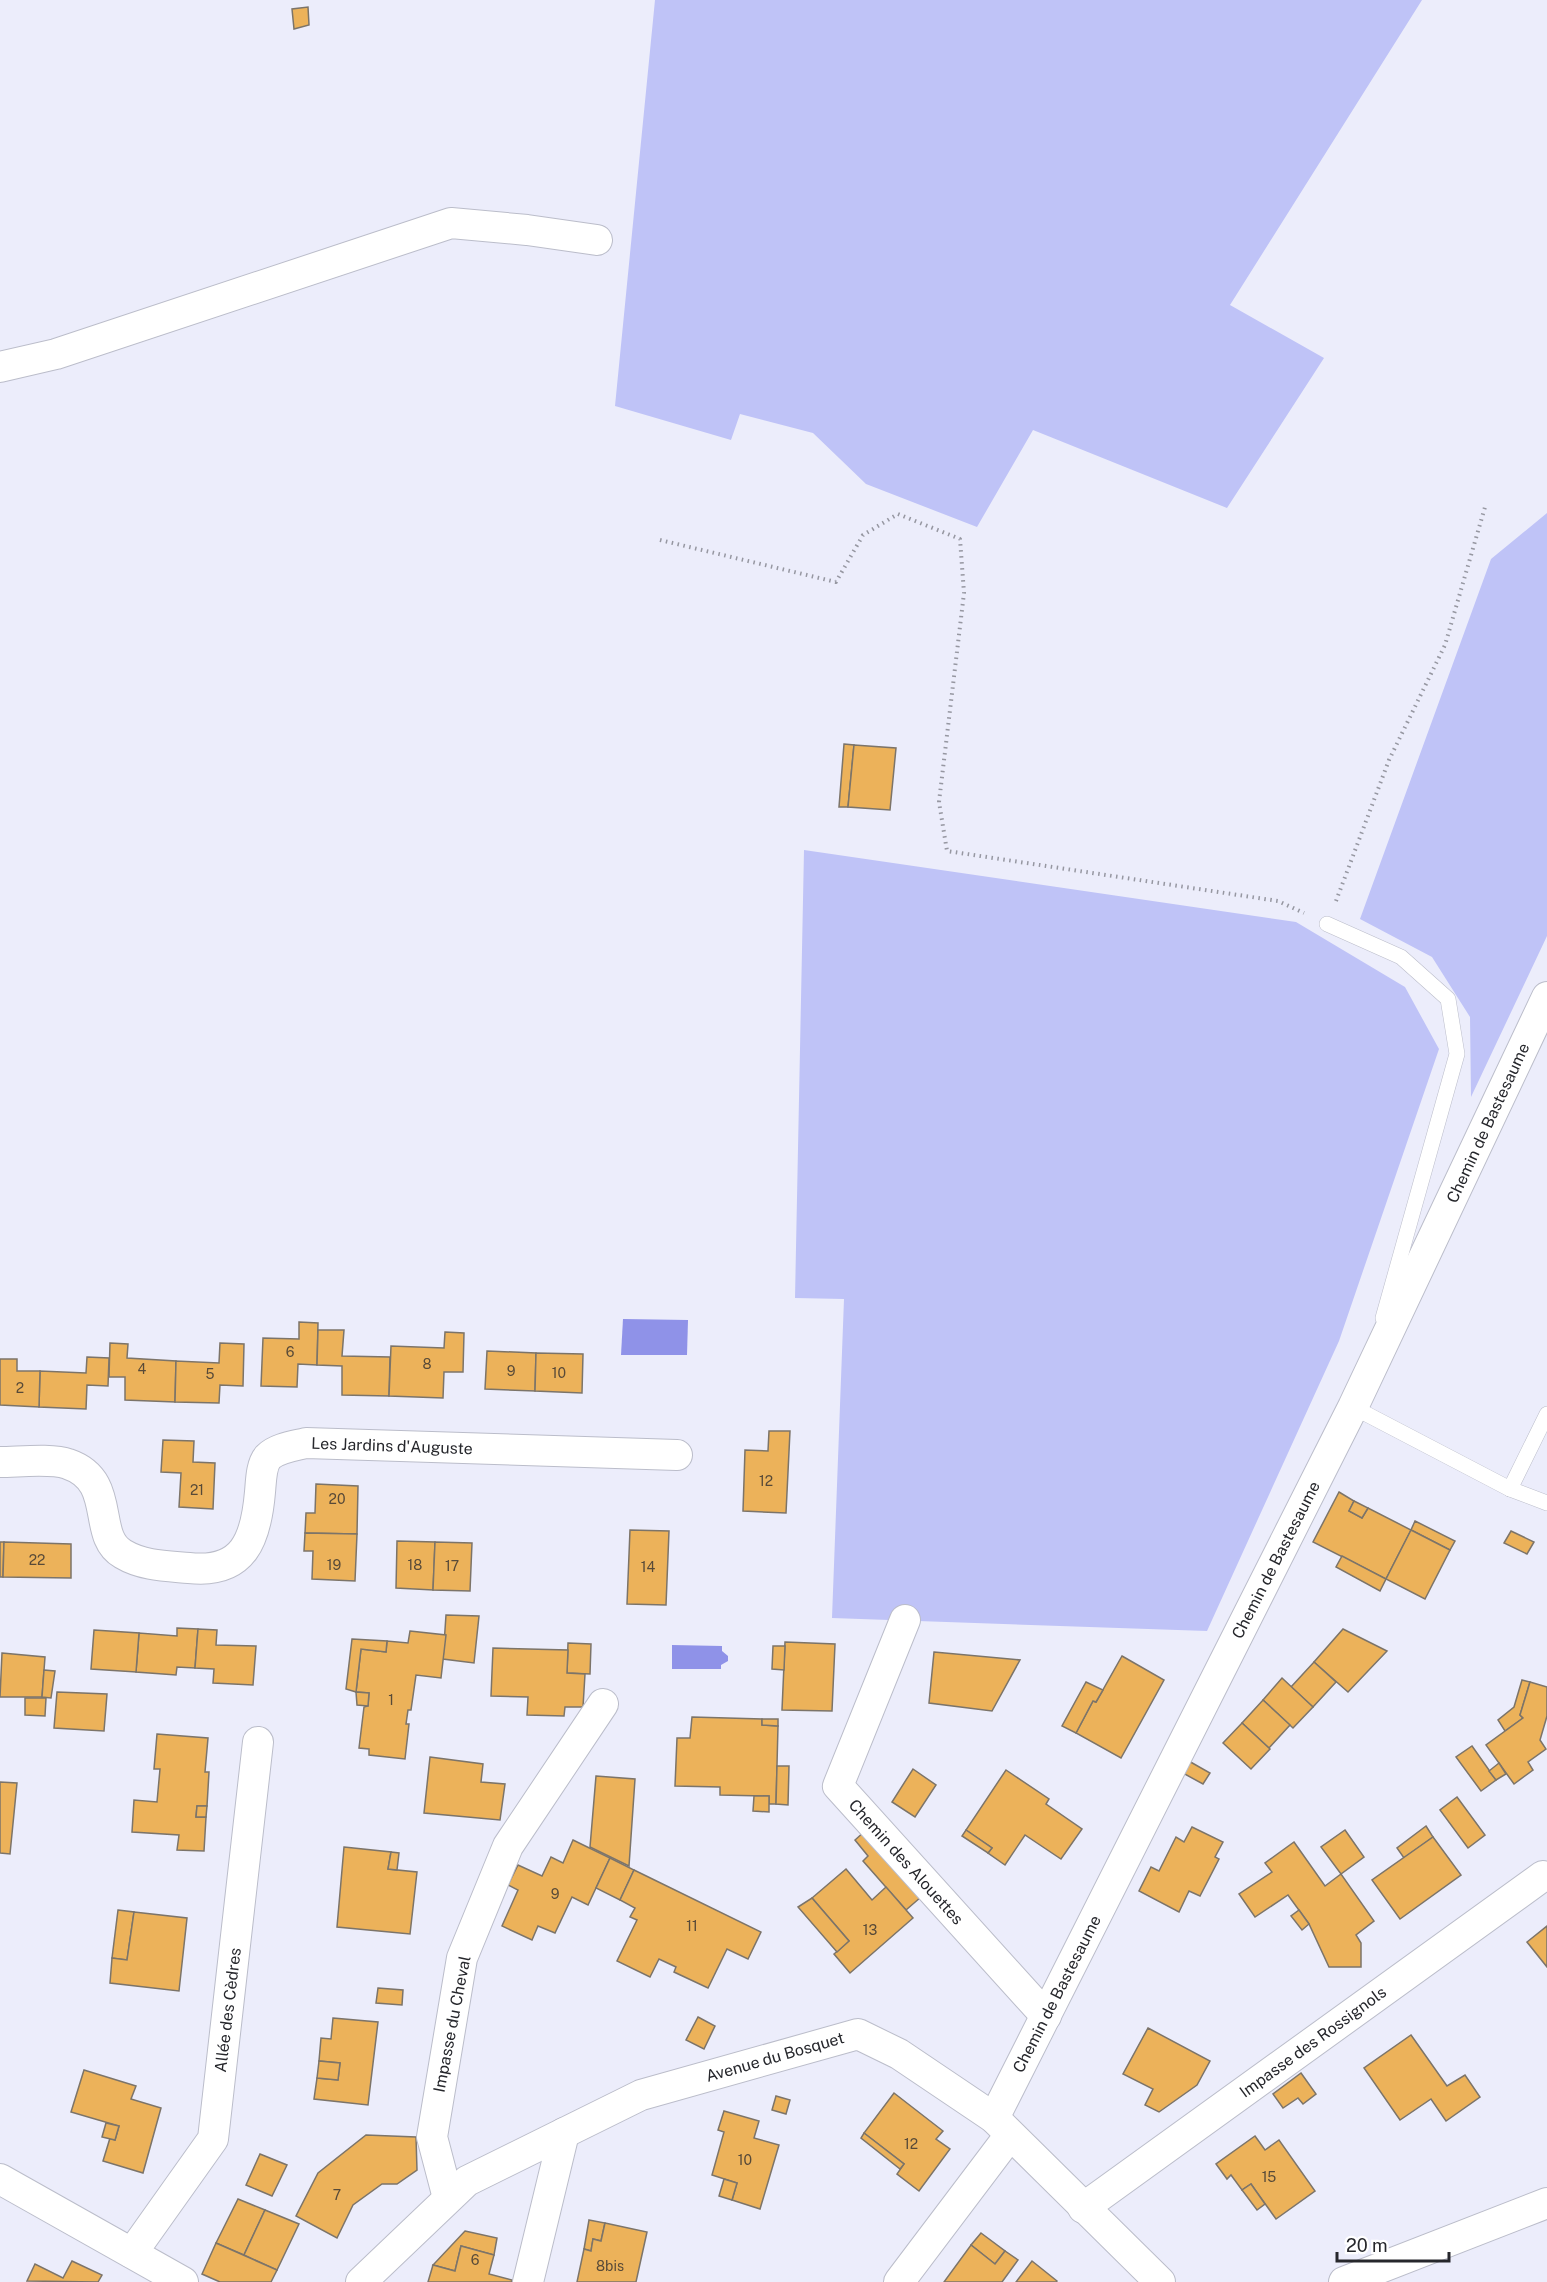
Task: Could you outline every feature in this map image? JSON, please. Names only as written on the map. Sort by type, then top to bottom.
[{"type":"street","points":[[0,367],[56,354],[451,224],[527,230],[597,240]]},
{"type":"street","name":"Chemin de Bastesaume","points":[[899,2282],[1002,2127],[1046,2016],[1367,1379],[1547,997]]},
{"type":"street","name":"Les Jardins d'Auguste","points":[[0,1462],[66,1463],[85,1471],[97,1489],[105,1511],[107,1534],[113,1549],[131,1559],[200,1570],[229,1565],[242,1553],[253,1537],[261,1477],[267,1458],[290,1447],[306,1443],[677,1455]]},
{"type":"street","name":"Chemin des Alouettes","points":[[905,1620],[838,1786],[1046,2016]]},
{"type":"street","name":"Impasse du Cheval","points":[[448,2198],[432,2137],[462,1958],[508,1846],[603,1704]]},
{"type":"street","name":"Allée des Cèdres","points":[[132,2253],[213,2139],[258,1742]]},
{"type":"street","name":"Impasse des Rossignols","points":[[1083,2208],[1543,1876]]},
{"type":"street","name":"Avenue du Bosquet","points":[[361,2282],[466,2181],[641,2095],[858,2034],[899,2054],[1002,2127],[1160,2282]]},
{"type":"street","points":[[528,2282],[564,2133]]},
{"type":"street","points":[[0,2179],[183,2282]]},
{"type":"street","points":[[1344,2282],[1547,2203]]},
{"type":"lane","points":[[1327,924],[1401,957],[1448,999],[1457,1054],[1367,1379]]},
{"type":"lane","points":[[1353,1407],[1510,1489],[1547,1503]]},
{"type":"lane","points":[[1510,1489],[1547,1414]]},
{"type":"path","points":[[660,540],[836,582],[863,535],[898,514],[960,539],[964,593],[939,801],[947,851],[1278,901],[1327,924],[1389,760],[1445,645],[1485,507]]},
{"type":"shaded area","points":[[655,0],[1422,0],[1230,305],[1324,358],[1227,508],[1033,430],[977,527],[866,484],[813,433],[740,414],[731,440],[615,406]]},
{"type":"shaded area","points":[[1547,513],[1547,936],[1471,1097],[1470,1017],[1432,957],[1360,919],[1491,559]]},
{"type":"shaded area","points":[[804,850],[1296,922],[1405,987],[1439,1049],[1339,1341],[1207,1631],[832,1618],[844,1299],[795,1298]]},
{"type":"water","points":[[623,1319],[688,1320],[687,1355],[621,1355]]},
{"type":"water","points":[[672,1645],[722,1646],[722,1651],[728,1656],[728,1661],[721,1665],[721,1669],[672,1669]]},
{"type":"building","points":[[308,7],[309,25],[294,29],[292,9]]},
{"type":"building","points":[[844,744],[854,745],[848,807],[839,807]]},
{"type":"building","points":[[854,745],[896,748],[890,810],[848,807]]},
{"type":"building","points":[[299,1322],[318,1323],[317,1365],[298,1364],[297,1387],[261,1386],[263,1338],[299,1339]]},
{"type":"building","points":[[318,1330],[344,1330],[342,1356],[390,1357],[389,1396],[342,1395],[342,1366],[317,1365]]},
{"type":"building","points":[[445,1332],[464,1333],[463,1372],[444,1372],[443,1398],[389,1396],[391,1346],[444,1348]]},
{"type":"building","points":[[110,1343],[128,1344],[127,1358],[176,1361],[175,1402],[125,1400],[125,1377],[109,1377]]},
{"type":"building","points":[[220,1343],[244,1344],[243,1386],[220,1385],[219,1403],[175,1402],[176,1361],[219,1363]]},
{"type":"building","points":[[487,1351],[536,1353],[535,1391],[485,1389]]},
{"type":"building","points":[[536,1353],[583,1354],[582,1393],[535,1391]]},
{"type":"building","points":[[87,1357],[109,1358],[108,1386],[87,1385],[86,1409],[39,1407],[40,1371],[86,1373]]},
{"type":"building","points":[[0,1359],[17,1359],[17,1371],[40,1371],[39,1407],[0,1405]]},
{"type":"building","points":[[769,1431],[790,1431],[786,1513],[743,1511],[745,1450],[768,1451]]},
{"type":"building","points":[[163,1440],[194,1441],[193,1462],[215,1463],[213,1509],[179,1507],[181,1473],[161,1472]]},
{"type":"building","points":[[316,1484],[358,1486],[357,1534],[305,1533],[306,1513],[315,1513]]},
{"type":"building","points":[[1339,1492],[1354,1501],[1349,1511],[1362,1518],[1368,1508],[1411,1530],[1386,1579],[1313,1542]]},
{"type":"building","points":[[1354,1501],[1368,1508],[1362,1518],[1349,1511]]},
{"type":"building","points":[[1415,1521],[1455,1541],[1450,1550],[1411,1530]]},
{"type":"building","points":[[630,1530],[669,1531],[666,1605],[627,1604]]},
{"type":"building","points":[[1411,1530],[1450,1550],[1425,1599],[1386,1579]]},
{"type":"building","points":[[1511,1531],[1534,1542],[1527,1554],[1504,1543]]},
{"type":"building","points":[[305,1533],[357,1534],[355,1581],[312,1579],[313,1551],[304,1551]]},
{"type":"building","points":[[397,1541],[435,1542],[433,1590],[396,1588]]},
{"type":"building","points":[[0,1542],[4,1542],[3,1577],[0,1577]]},
{"type":"building","points":[[4,1542],[71,1544],[71,1578],[3,1577]]},
{"type":"building","points":[[435,1542],[472,1543],[470,1591],[433,1590]]},
{"type":"building","points":[[1342,1556],[1386,1579],[1380,1591],[1336,1567]]},
{"type":"building","points":[[446,1615],[479,1616],[474,1663],[443,1659]]},
{"type":"building","points":[[177,1628],[198,1629],[195,1668],[177,1667],[176,1675],[136,1672],[139,1633],[177,1636]]},
{"type":"building","points":[[198,1629],[217,1630],[216,1645],[256,1646],[253,1685],[213,1683],[214,1669],[195,1668]]},
{"type":"building","points":[[1343,1629],[1387,1651],[1348,1692],[1314,1662]]},
{"type":"building","points":[[94,1630],[139,1633],[136,1672],[91,1669]]},
{"type":"building","points":[[410,1631],[446,1635],[441,1678],[416,1675],[411,1710],[408,1710],[406,1724],[409,1724],[405,1759],[369,1755],[369,1749],[359,1748],[364,1707],[368,1706],[369,1693],[356,1692],[361,1649],[386,1652],[387,1641],[408,1643]]},
{"type":"building","points":[[352,1639],[387,1641],[386,1652],[361,1649],[356,1692],[346,1689]]},
{"type":"building","points":[[785,1642],[835,1644],[832,1711],[782,1710]]},
{"type":"building","points":[[568,1643],[591,1644],[590,1674],[567,1673]]},
{"type":"building","points":[[773,1646],[785,1646],[784,1670],[772,1669]]},
{"type":"building","points":[[493,1648],[568,1650],[567,1673],[585,1674],[583,1707],[565,1707],[564,1716],[527,1715],[528,1697],[491,1696]]},
{"type":"building","points":[[934,1652],[1020,1660],[992,1711],[929,1703]]},
{"type":"building","points":[[2,1653],[45,1657],[42,1697],[0,1697]]},
{"type":"building","points":[[1122,1656],[1164,1680],[1121,1758],[1076,1733],[1093,1701],[1096,1702]]},
{"type":"building","points":[[1314,1662],[1336,1682],[1313,1707],[1291,1687]]},
{"type":"building","points":[[44,1670],[55,1671],[51,1698],[42,1697]]},
{"type":"building","points":[[1282,1678],[1313,1707],[1293,1728],[1263,1700]]},
{"type":"building","points":[[1522,1680],[1530,1682],[1520,1715],[1523,1718],[1505,1731],[1498,1720],[1514,1707]]},
{"type":"building","points":[[1086,1682],[1103,1690],[1096,1702],[1093,1701],[1076,1733],[1062,1726]]},
{"type":"building","points":[[1530,1682],[1547,1687],[1547,1716],[1540,1740],[1546,1749],[1528,1762],[1533,1770],[1514,1784],[1486,1745],[1523,1718],[1520,1715]]},
{"type":"building","points":[[57,1692],[107,1694],[104,1731],[54,1728]]},
{"type":"building","points":[[356,1692],[369,1693],[368,1706],[357,1705]]},
{"type":"building","points":[[25,1698],[46,1698],[45,1716],[25,1715]]},
{"type":"building","points":[[1263,1700],[1290,1725],[1269,1748],[1242,1723]]},
{"type":"building","points":[[692,1717],[762,1719],[762,1725],[778,1726],[776,1804],[769,1804],[769,1796],[720,1795],[720,1787],[675,1786],[677,1738],[690,1738]]},
{"type":"building","points":[[762,1719],[778,1719],[778,1726],[762,1725]]},
{"type":"building","points":[[1242,1723],[1270,1749],[1251,1769],[1223,1743]]},
{"type":"building","points":[[157,1734],[208,1738],[205,1772],[209,1772],[207,1806],[197,1806],[196,1817],[206,1817],[204,1851],[177,1850],[179,1835],[132,1832],[134,1800],[157,1802],[160,1769],[154,1769]]},
{"type":"building","points":[[1472,1746],[1496,1780],[1481,1791],[1456,1757]]},
{"type":"building","points":[[430,1757],[483,1764],[481,1782],[505,1784],[500,1820],[424,1813]]},
{"type":"building","points":[[1187,1760],[1210,1773],[1203,1784],[1181,1772]]},
{"type":"building","points":[[1499,1763],[1506,1774],[1496,1780],[1489,1771]]},
{"type":"building","points":[[777,1766],[789,1766],[788,1805],[776,1804]]},
{"type":"building","points":[[913,1769],[936,1785],[915,1817],[892,1802]]},
{"type":"building","points":[[1006,1770],[1049,1799],[1046,1804],[1082,1829],[1061,1859],[1025,1835],[1005,1865],[988,1853],[992,1848],[966,1830]]},
{"type":"building","points":[[596,1776],[635,1779],[629,1866],[590,1847]]},
{"type":"building","points":[[0,1782],[17,1783],[10,1854],[0,1853]]},
{"type":"building","points":[[754,1796],[769,1796],[769,1812],[753,1811]]},
{"type":"building","points":[[1457,1797],[1485,1835],[1468,1848],[1440,1810]]},
{"type":"building","points":[[197,1806],[207,1806],[206,1817],[196,1817]]},
{"type":"building","points":[[1426,1826],[1433,1837],[1404,1858],[1397,1848]]},
{"type":"building","points":[[1192,1827],[1223,1842],[1215,1857],[1219,1859],[1200,1896],[1189,1891],[1179,1912],[1139,1891],[1151,1867],[1159,1871],[1176,1837],[1184,1842]]},
{"type":"building","points":[[966,1830],[992,1848],[988,1853],[962,1836]]},
{"type":"building","points":[[1345,1830],[1364,1857],[1341,1874],[1321,1847]]},
{"type":"building","points":[[865,1831],[921,1897],[906,1910],[863,1861],[868,1856],[855,1840]]},
{"type":"building","points":[[1433,1837],[1461,1875],[1400,1919],[1372,1880]]},
{"type":"building","points":[[573,1840],[610,1858],[588,1905],[572,1897],[555,1933],[538,1926],[532,1940],[502,1926],[518,1890],[508,1885],[518,1865],[542,1876],[551,1857],[563,1863]]},
{"type":"building","points":[[1294,1842],[1325,1886],[1341,1874],[1374,1921],[1356,1935],[1361,1943],[1361,1967],[1329,1967],[1309,1924],[1288,1895],[1255,1917],[1239,1894],[1272,1872],[1265,1863]]},
{"type":"building","points":[[344,1847],[391,1852],[388,1869],[417,1872],[410,1934],[337,1927]]},
{"type":"building","points":[[391,1852],[399,1853],[397,1870],[388,1869]]},
{"type":"building","points":[[610,1858],[634,1870],[620,1900],[596,1888]]},
{"type":"building","points":[[846,1869],[872,1900],[886,1887],[913,1918],[850,1973],[834,1954],[849,1941],[812,1898]]},
{"type":"building","points":[[634,1870],[761,1932],[748,1959],[727,1949],[708,1988],[674,1972],[676,1967],[659,1959],[650,1977],[617,1961],[637,1920],[630,1917],[635,1908],[620,1900]]},
{"type":"building","points":[[812,1898],[849,1941],[837,1952],[798,1907]]},
{"type":"building","points":[[118,1910],[134,1912],[127,1960],[112,1958]]},
{"type":"building","points":[[1299,1910],[1309,1924],[1302,1930],[1291,1916]]},
{"type":"building","points":[[134,1912],[187,1918],[179,1991],[110,1983],[112,1958],[127,1960]]},
{"type":"building","points":[[1547,1926],[1547,1967],[1527,1942]]},
{"type":"building","points":[[378,1988],[403,1990],[402,2005],[376,2003]]},
{"type":"building","points":[[698,2017],[715,2026],[704,2049],[686,2040]]},
{"type":"building","points":[[333,2018],[378,2022],[368,2105],[314,2099],[317,2078],[338,2080],[340,2063],[319,2061],[321,2038],[331,2039]]},
{"type":"building","points":[[1148,2028],[1210,2061],[1197,2085],[1159,2112],[1145,2105],[1153,2089],[1123,2074]]},
{"type":"building","points":[[1411,2035],[1447,2086],[1465,2075],[1480,2097],[1446,2121],[1431,2099],[1400,2120],[1364,2068]]},
{"type":"building","points":[[319,2061],[340,2063],[338,2080],[317,2078]]},
{"type":"building","points":[[84,2070],[136,2086],[131,2099],[161,2108],[143,2173],[103,2161],[110,2138],[115,2140],[119,2126],[71,2112]]},
{"type":"building","points":[[1301,2073],[1316,2094],[1303,2104],[1298,2098],[1283,2108],[1273,2094]]},
{"type":"building","points":[[894,2093],[943,2131],[936,2139],[950,2149],[919,2191],[897,2174],[904,2164],[864,2133]]},
{"type":"building","points":[[776,2096],[790,2100],[786,2114],[772,2110]]},
{"type":"building","points":[[724,2111],[759,2121],[754,2138],[779,2145],[760,2209],[732,2200],[737,2183],[712,2175],[724,2132],[718,2130]]},
{"type":"building","points":[[106,2123],[119,2126],[115,2140],[102,2137]]},
{"type":"building","points":[[864,2133],[904,2164],[900,2169],[861,2138]]},
{"type":"building","points":[[366,2135],[416,2137],[417,2170],[397,2184],[382,2184],[353,2205],[337,2238],[296,2216],[318,2173]]},
{"type":"building","points":[[1255,2136],[1265,2150],[1279,2140],[1315,2191],[1276,2219],[1251,2184],[1242,2190],[1231,2175],[1227,2179],[1216,2164]]},
{"type":"building","points":[[260,2154],[287,2165],[272,2196],[246,2185]]},
{"type":"building","points":[[724,2179],[737,2183],[732,2200],[719,2196]]},
{"type":"building","points":[[1251,2184],[1265,2204],[1257,2210],[1242,2190]]},
{"type":"building","points":[[238,2199],[265,2210],[244,2255],[216,2243]]},
{"type":"building","points":[[265,2210],[299,2224],[277,2270],[244,2255]]},
{"type":"building","points":[[589,2220],[605,2223],[601,2241],[593,2239],[591,2251],[584,2249]]},
{"type":"building","points":[[605,2223],[647,2232],[636,2282],[577,2282],[584,2249],[591,2251],[593,2239],[601,2241]]},
{"type":"building","points":[[465,2231],[497,2238],[494,2255],[461,2246],[455,2271],[433,2265]]},
{"type":"building","points":[[981,2233],[1005,2251],[995,2264],[971,2245]]},
{"type":"building","points":[[216,2243],[277,2270],[271,2282],[220,2282],[202,2274]]},
{"type":"building","points":[[971,2245],[995,2264],[1005,2251],[1018,2260],[1002,2282],[944,2282]]},
{"type":"building","points":[[461,2246],[494,2255],[489,2274],[512,2280],[512,2282],[428,2282],[433,2265],[455,2271]]},
{"type":"building","points":[[72,2261],[102,2275],[98,2282],[27,2281],[35,2264],[63,2278]]},
{"type":"building","points":[[1032,2261],[1057,2281],[1016,2282]]}]
